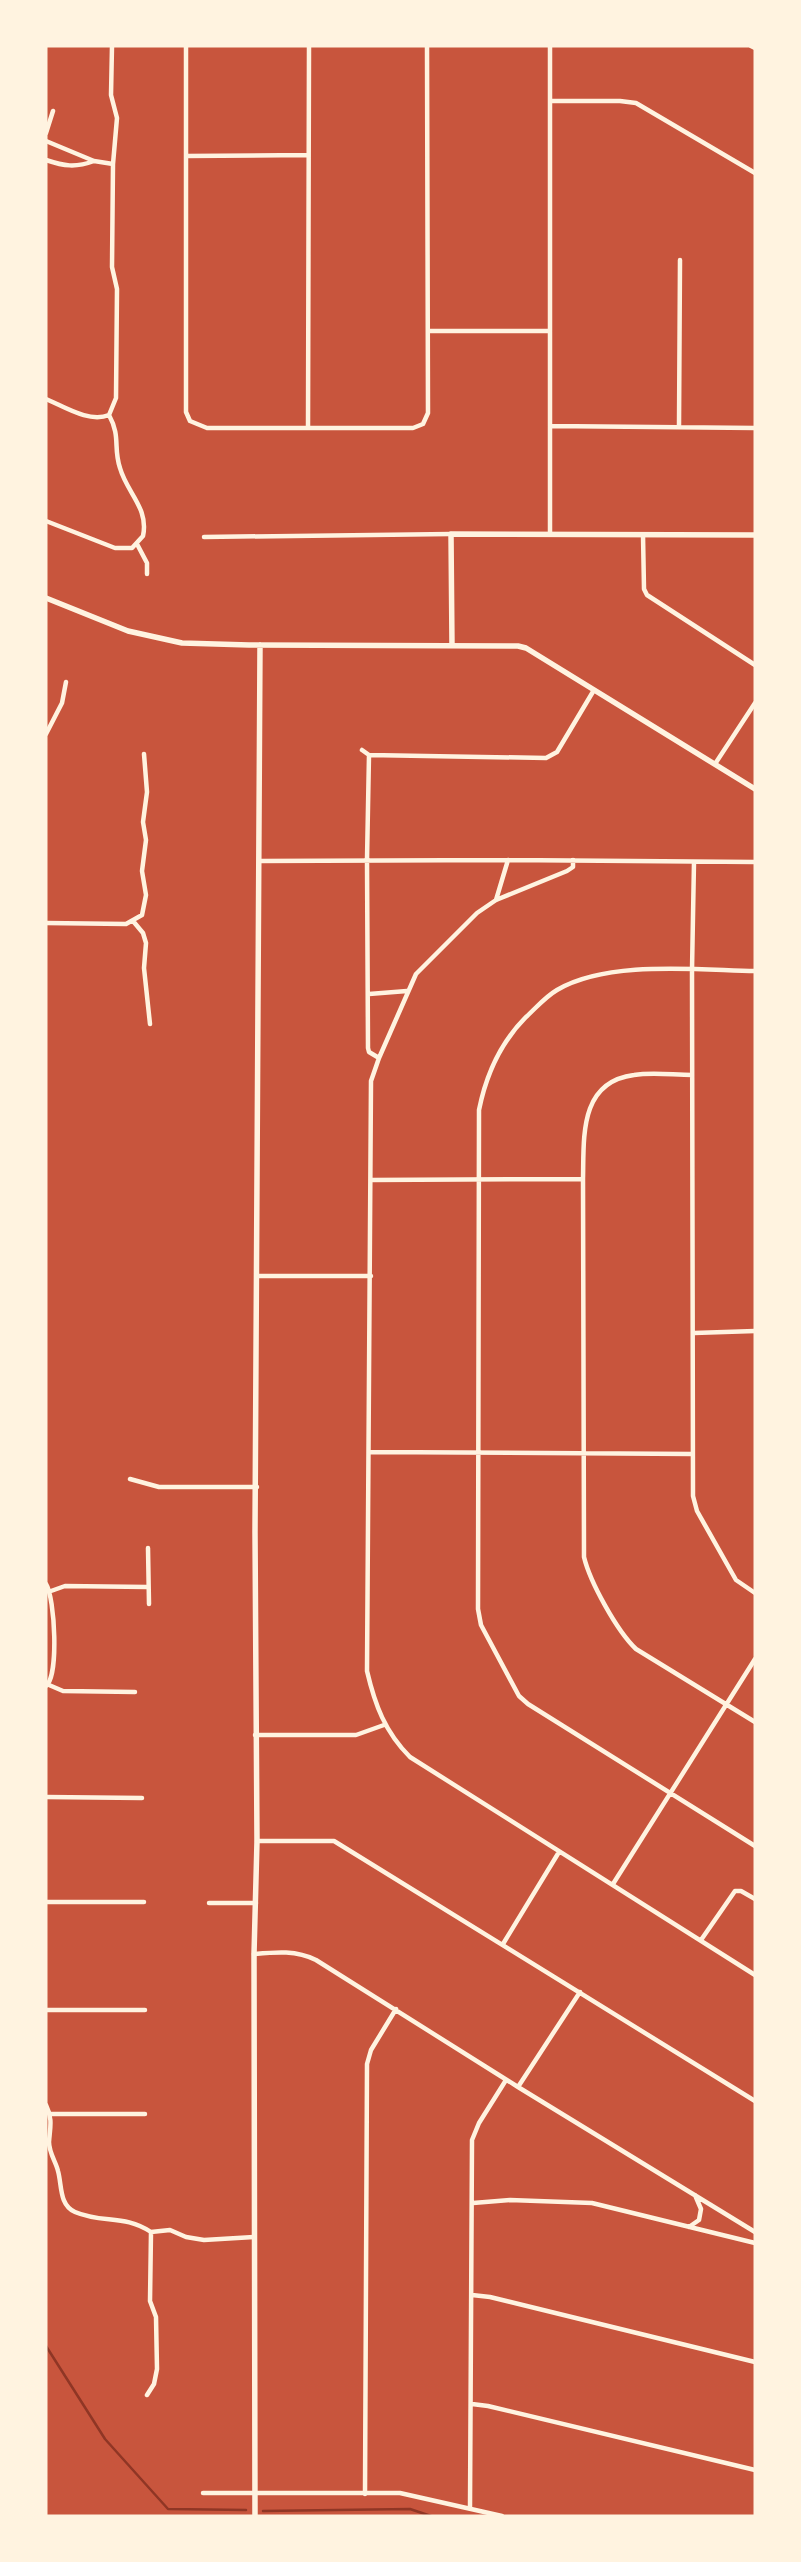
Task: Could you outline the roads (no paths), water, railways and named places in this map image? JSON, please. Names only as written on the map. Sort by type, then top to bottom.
[{"type":"street","points":[[46,399],[90,417],[101,418],[109,414],[116,398],[117,289],[112,267],[113,164],[116,118],[112,95],[112,46]]},
{"type":"street","points":[[186,46],[186,412],[190,421],[207,428],[413,428],[423,424],[428,413],[427,46]]},
{"type":"street","points":[[308,46],[308,428]]},
{"type":"street","points":[[550,46],[550,534]]},
{"type":"street","points":[[751,46],[755,48]]},
{"type":"street","points":[[550,101],[620,101],[636,103],[755,173]]},
{"type":"street","points":[[46,133],[53,111]]},
{"type":"street","points":[[46,141],[94,161],[113,164]]},
{"type":"street","points":[[186,156],[308,155]]},
{"type":"street","points":[[46,160],[65,166],[78,167],[94,161]]},
{"type":"street","points":[[679,426],[680,260]]},
{"type":"street","points":[[428,332],[550,331]]},
{"type":"street","points":[[46,521],[115,548],[125,549],[137,544],[143,536],[144,515],[120,468],[117,429],[109,414]]},
{"type":"street","points":[[550,426],[755,428]]},
{"type":"street","points":[[451,534],[452,646]]},
{"type":"street","points":[[204,536],[451,534],[755,535]]},
{"type":"street","points":[[643,535],[644,589],[647,595],[755,665]]},
{"type":"street","points":[[137,544],[146,563],[147,574]]},
{"type":"street","points":[[46,598],[146,636],[198,644],[518,646],[526,648],[755,790]]},
{"type":"street","points":[[255,2516],[254,1954],[257,1841],[255,1734],[260,645]]},
{"type":"street","points":[[46,734],[62,703],[66,682]]},
{"type":"street","points":[[362,750],[369,755],[546,758],[556,752],[594,690]]},
{"type":"street","points":[[715,764],[755,703]]},
{"type":"street","points":[[46,923],[126,924],[142,915],[146,895],[142,871],[146,840],[142,822],[147,792],[144,754]]},
{"type":"street","points":[[369,755],[367,860],[369,1052],[379,1058]]},
{"type":"street","points":[[496,900],[508,860]]},
{"type":"street","points":[[260,861],[573,860],[755,862]]},
{"type":"street","points":[[573,860],[572,867],[566,871],[496,900],[477,913],[416,974],[379,1058],[371,1086],[370,1452],[367,1671],[374,1701],[384,1725],[396,1743],[410,1757],[755,1975]]},
{"type":"street","points":[[694,862],[692,970],[693,1496],[697,1511],[736,1580],[755,1593]]},
{"type":"street","points":[[133,921],[143,933],[146,943],[144,968],[150,1024]]},
{"type":"street","points":[[755,971],[617,971],[594,975],[558,989],[546,997],[510,1034],[501,1048],[483,1092],[479,1110],[478,1181],[479,1617],[481,1625],[520,1696],[528,1704],[755,1846]]},
{"type":"street","points":[[369,994],[407,992]]},
{"type":"street","points":[[692,1075],[634,1075],[614,1081],[599,1091],[588,1109],[584,1133],[583,1179],[584,1557],[588,1572],[626,1639],[636,1649],[755,1722]]},
{"type":"street","points":[[371,1180],[478,1181],[583,1179]]},
{"type":"street","points":[[258,1276],[371,1276]]},
{"type":"street","points":[[694,1333],[755,1331]]},
{"type":"street","points":[[370,1452],[692,1454]]},
{"type":"street","points":[[130,1479],[159,1487],[257,1487]]},
{"type":"street","points":[[148,1548],[149,1604]]},
{"type":"street","points":[[46,1584],[51,1591],[53,1671],[48,1685],[63,1691],[135,1692]]},
{"type":"street","points":[[51,1591],[65,1586],[148,1586]]},
{"type":"street","points":[[613,1884],[755,1659]]},
{"type":"street","points":[[255,1734],[356,1736],[384,1725]]},
{"type":"street","points":[[46,1797],[142,1798]]},
{"type":"street","points":[[257,1841],[334,1841],[755,2101]]},
{"type":"street","points":[[503,1944],[559,1852]]},
{"type":"street","points":[[701,1940],[735,1891],[741,1891],[755,1899]]},
{"type":"street","points":[[46,1902],[144,1902]]},
{"type":"street","points":[[209,1903],[256,1903]]},
{"type":"street","points":[[254,1954],[303,1954],[396,2009],[506,2080],[755,2232]]},
{"type":"street","points":[[518,2087],[580,1992]]},
{"type":"street","points":[[366,2494],[367,2064],[371,2050],[396,2009]]},
{"type":"street","points":[[46,2010],[145,2010]]},
{"type":"street","points":[[470,2508],[472,2140],[479,2123],[506,2080]]},
{"type":"street","points":[[46,2105],[51,2114],[52,2132],[49,2142],[51,2154],[58,2171],[62,2195],[67,2208],[104,2220],[123,2220],[137,2223],[151,2232],[170,2230],[186,2237],[204,2240],[254,2237]]},
{"type":"street","points":[[51,2114],[146,2114]]},
{"type":"street","points":[[689,2227],[699,2220],[701,2209],[695,2195]]},
{"type":"street","points":[[473,2203],[510,2200],[592,2203],[755,2243]]},
{"type":"street","points":[[147,2395],[154,2384],[157,2369],[156,2317],[150,2300],[151,2232]]},
{"type":"street","points":[[472,2295],[490,2297],[755,2362]]},
{"type":"street","points":[[472,2404],[488,2406],[755,2470]]},
{"type":"street","points":[[203,2493],[400,2493],[502,2516]]},
{"type":"waterway","points":[[46,2346],[105,2439],[168,2509],[246,2510]]},
{"type":"waterway","points":[[263,2511],[410,2509],[431,2516]]}]
